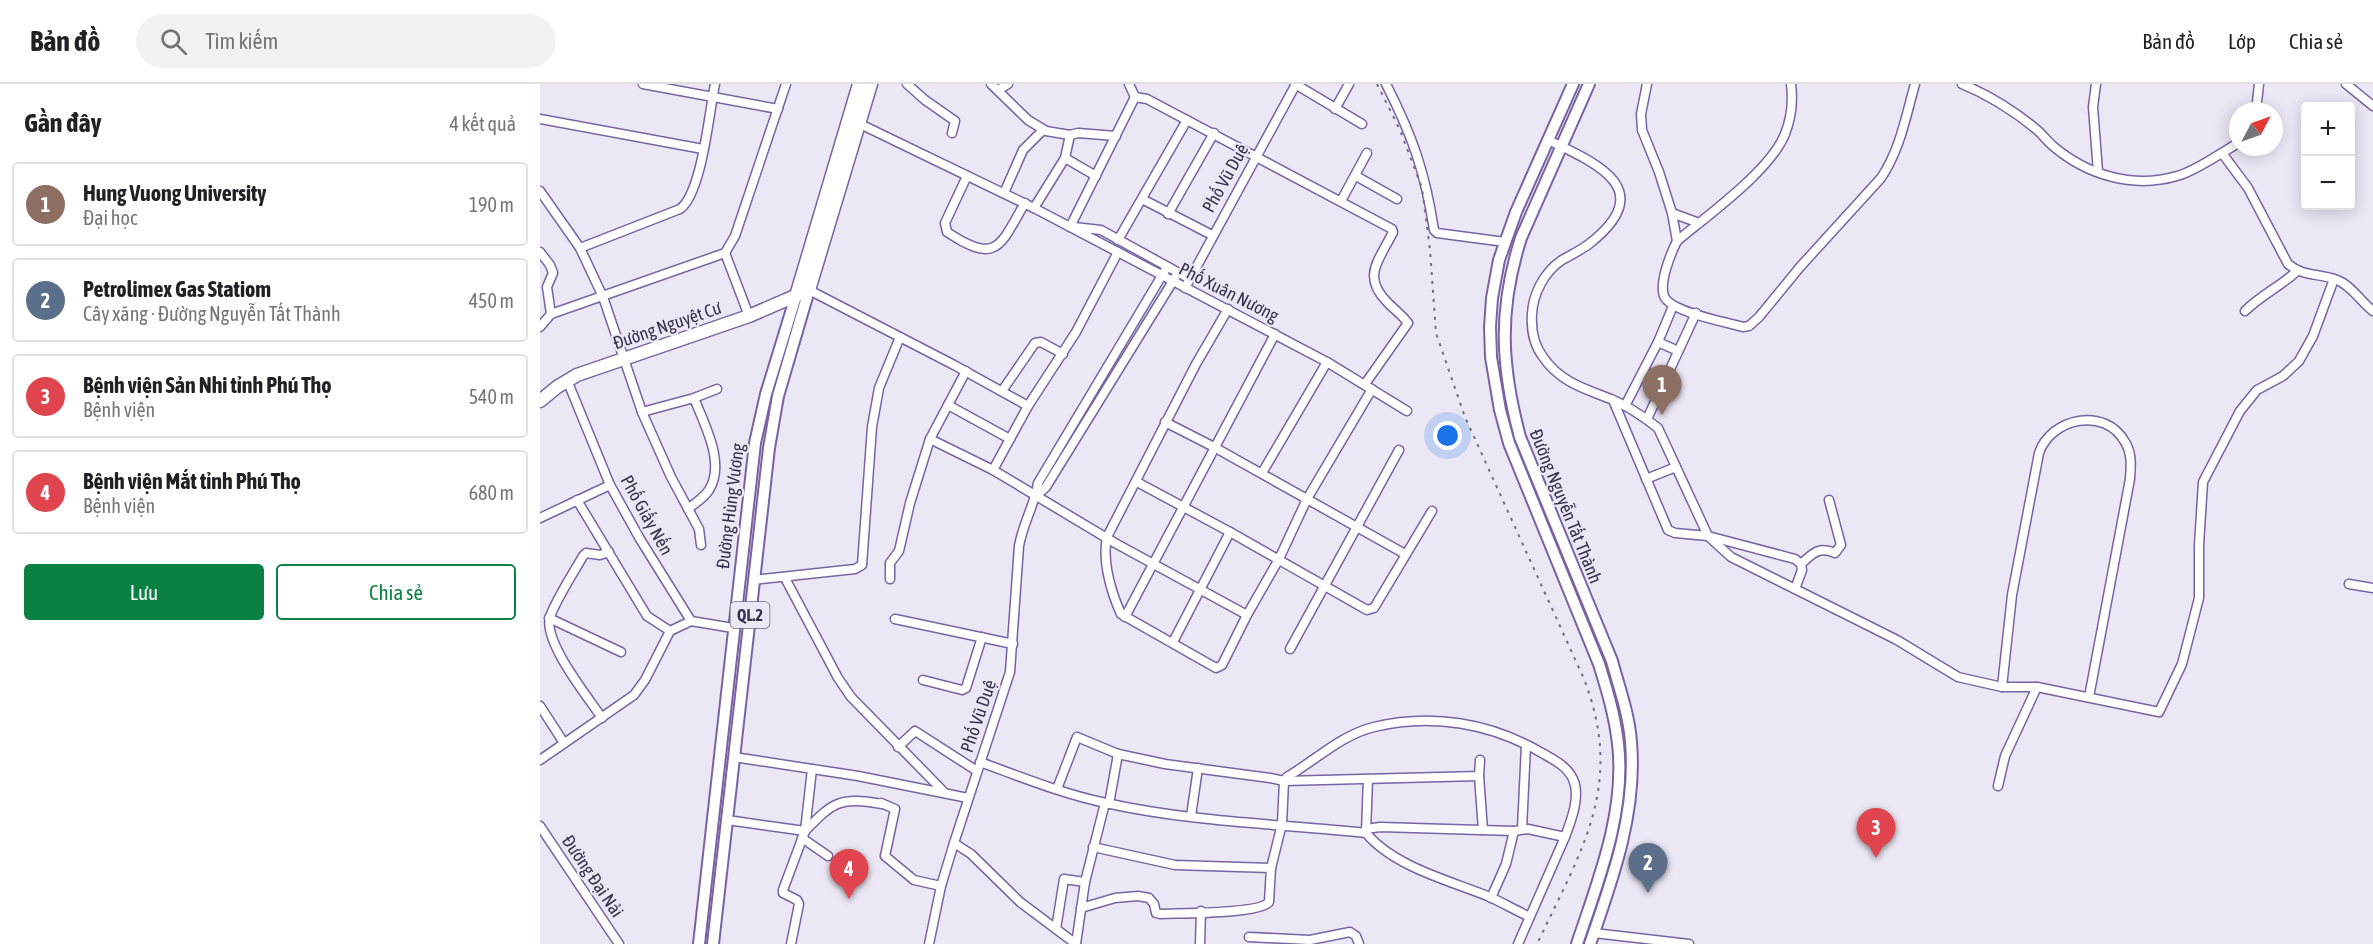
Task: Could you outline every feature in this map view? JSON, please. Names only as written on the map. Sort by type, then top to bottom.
[{"type":"highway","name":"Đường Hùng Vương","points":[[796,296],[858,84]]},
{"type":"highway","name":"Đường Hùng Vương","points":[[809,290],[871,84]]},
{"type":"highway","name":"Đường Nguyệt Cư","points":[[542,395],[567,380],[623,358],[749,316],[809,290]]},
{"type":"main road","name":"Đường Nguyễn Tất Thành","points":[[1573,84],[1505,242],[1494,288],[1490,327],[1491,357],[1500,410],[1509,443],[1599,664],[1610,700],[1618,745],[1617,797],[1610,838],[1577,944]]},
{"type":"main road","name":"Đường Nguyễn Tất Thành","points":[[1589,84],[1526,224],[1512,265],[1503,330],[1513,410],[1529,460],[1611,661],[1622,697],[1631,741],[1630,800],[1623,841],[1592,939]]},
{"type":"main road","name":"Đường Hùng Vương","points":[[713,944],[769,448],[778,396],[809,290]]},
{"type":"main road","name":"Đường Hùng Vương","points":[[699,944],[755,443],[766,394],[796,296]]},
{"type":"main road","points":[[1500,410],[1513,410]]},
{"type":"main road","points":[[732,640],[746,642]]},
{"type":"street","points":[[643,84],[778,109]]},
{"type":"street","points":[[580,248],[685,205],[695,186],[715,84]]},
{"type":"street","points":[[540,327],[551,314],[725,253],[735,236],[786,84]]},
{"type":"street","points":[[907,84],[955,121],[952,133]]},
{"type":"street","points":[[994,87],[1008,84]]},
{"type":"street","points":[[1129,84],[1135,97]]},
{"type":"street","points":[[1295,84],[1362,124]]},
{"type":"street","name":"Phố Vũ Duệ","points":[[1185,288],[1295,84]]},
{"type":"street","points":[[1335,109],[1349,84]]},
{"type":"street","points":[[1386,84],[1412,137],[1427,187],[1434,230],[1437,233],[1505,242]]},
{"type":"street","points":[[1647,84],[1641,114],[1642,130],[1672,213],[1677,241]]},
{"type":"street","points":[[1791,84],[1793,97],[1785,134],[1774,154],[1755,174],[1677,241],[1670,256],[1664,283],[1664,296],[1673,306],[1743,327],[1749,326],[1759,318],[1800,267],[1881,178],[1890,164],[1903,131],[1915,84]]},
{"type":"street","points":[[1962,84],[1996,100],[2036,129],[2053,146],[2083,166],[2134,182],[2179,176],[2229,149]]},
{"type":"street","points":[[2096,84],[2093,107],[2098,172]]},
{"type":"street","points":[[2257,102],[2259,84]]},
{"type":"street","points":[[2346,84],[2373,105]]},
{"type":"street","points":[[994,87],[1028,120],[1043,130],[1070,135],[1078,133],[1116,136]]},
{"type":"street","points":[[1135,97],[1147,99],[1214,133],[1392,229],[1393,232],[1376,266],[1373,283],[1408,323],[1368,387],[1307,499],[1279,559],[1220,668],[1216,668],[1125,617],[1119,609],[1107,568],[1105,547],[1107,537],[1137,482],[1165,422],[1228,309]]},
{"type":"street","points":[[1070,227],[1135,97]]},
{"type":"street","points":[[540,119],[703,149]]},
{"type":"street","points":[[1118,240],[1187,120]]},
{"type":"street","name":"Phố Xuân Nương","points":[[860,124],[1025,203],[1228,309],[1327,362],[1407,411]]},
{"type":"street","points":[[1004,193],[1023,150],[1043,130]]},
{"type":"street","points":[[1168,214],[1214,133]]},
{"type":"street","points":[[1034,208],[1065,158],[1070,135]]},
{"type":"street","points":[[1548,140],[1607,172],[1616,181],[1621,193],[1621,202],[1612,222],[1590,243],[1557,264],[1541,283],[1533,302],[1531,321],[1535,343],[1543,358],[1558,375],[1583,390],[1626,406],[1658,428],[1708,536],[1731,557],[1897,640],[1959,677],[2002,687],[2037,687],[2159,712],[2182,664],[2199,598],[2203,482],[2240,411],[2257,390],[2283,376],[2300,361],[2313,336],[2334,279]]},
{"type":"street","points":[[1341,201],[1367,153]]},
{"type":"street","points":[[2222,153],[2248,188],[2288,264],[2297,271],[2334,279],[2348,287],[2373,311]]},
{"type":"street","points":[[1065,158],[1096,176]]},
{"type":"street","points":[[967,176],[945,223],[947,232],[968,246],[988,249],[1000,245],[1025,203]]},
{"type":"street","points":[[1356,176],[1397,198]]},
{"type":"street","points":[[540,191],[580,248],[603,297],[642,412],[699,529],[701,545]]},
{"type":"street","points":[[1142,199],[1212,236]]},
{"type":"street","points":[[1672,213],[1699,223]]},
{"type":"street","name":"Phố Xuân Nương","points":[[1070,227],[1095,229],[1190,279]]},
{"type":"street","points":[[540,252],[553,273],[547,288],[551,314]]},
{"type":"street","points":[[993,470],[1028,406],[1063,354],[1118,252]]},
{"type":"street","points":[[725,253],[749,316]]},
{"type":"street","name":"Phố Vũ Duệ","points":[[929,944],[941,886],[1010,672],[1019,546],[1023,525],[1036,495],[1038,483],[1167,267]]},
{"type":"street","points":[[2245,311],[2259,297],[2286,281],[2297,271]]},
{"type":"street","name":"Phố Vũ Duệ","points":[[1036,495],[1046,487],[1178,273]]},
{"type":"street","points":[[809,290],[966,371],[1028,406]]},
{"type":"street","points":[[1626,406],[1673,306]]},
{"type":"street","points":[[1647,419],[1696,314]]},
{"type":"street","points":[[1125,617],[1275,334]]},
{"type":"street","points":[[753,580],[855,569],[862,565],[872,427],[879,388],[900,337]]},
{"type":"street","points":[[1002,391],[1035,343],[1041,342],[1063,354]]},
{"type":"street","points":[[1658,342],[1678,351]]},
{"type":"street","points":[[1262,473],[1327,362]]},
{"type":"street","points":[[890,579],[890,563],[899,551],[910,503],[930,439],[966,371]]},
{"type":"street","name":"Phố Giấy Nến","points":[[567,380],[610,485],[640,539],[691,621]]},
{"type":"street","points":[[642,412],[694,398],[717,389]]},
{"type":"street","points":[[688,509],[704,497],[711,487],[714,473],[711,441],[694,398]]},
{"type":"street","points":[[1613,400],[1668,530],[1675,534],[1708,536],[1795,559],[1801,564],[1802,570],[1795,589]]},
{"type":"street","points":[[948,405],[1010,439]]},
{"type":"street","points":[[2002,687],[2012,595],[2042,444],[2055,430],[2068,423],[2093,420],[2107,423],[2117,431],[2126,442],[2131,459],[2130,478],[2089,698]]},
{"type":"street","points":[[1165,422],[1262,473],[1405,554]]},
{"type":"street","points":[[930,439],[993,470],[1153,564],[1247,615]]},
{"type":"street","points":[[1290,649],[1399,450]]},
{"type":"street","points":[[1646,479],[1676,468]]},
{"type":"street","points":[[1137,482],[1367,610],[1372,609],[1432,511]]},
{"type":"street","points":[[540,518],[610,485]]},
{"type":"street","points":[[577,500],[647,616],[670,632]]},
{"type":"street","points":[[1801,564],[1819,549],[1824,548],[1835,552],[1839,550],[1841,545],[1829,500]]},
{"type":"street","points":[[1173,642],[1230,532]]},
{"type":"street","points":[[602,718],[558,653],[552,638],[549,618],[583,556],[586,553],[600,555],[609,552]]},
{"type":"street","points":[[785,578],[844,687],[898,747],[944,792]]},
{"type":"street","points":[[2349,584],[2373,588]]},
{"type":"street","points":[[549,618],[621,652]]},
{"type":"street","points":[[895,619],[1013,644]]},
{"type":"street","points":[[540,760],[624,704],[643,683],[670,632],[691,621],[733,628]]},
{"type":"street","points":[[923,680],[962,690],[966,688],[982,637]]},
{"type":"street","points":[[1998,786],[2005,756],[2037,687]]},
{"type":"street","points":[[540,706],[564,743]]},
{"type":"street","points":[[1284,781],[1340,741],[1365,730],[1391,723],[1417,721],[1471,724],[1526,745],[1564,766],[1574,779],[1573,817],[1528,916],[1518,944]]},
{"type":"street","points":[[898,747],[915,731],[977,771]]},
{"type":"street","points":[[1057,789],[1077,737],[1118,754],[1165,764],[1284,781],[1479,776]]},
{"type":"street","points":[[1491,898],[1518,830],[1526,745]]},
{"type":"street","points":[[954,843],[977,860],[1009,892],[1076,944],[1085,882],[1118,754]]},
{"type":"street","points":[[734,757],[968,798]]},
{"type":"street","points":[[1480,760],[1483,830]]},
{"type":"street","points":[[980,762],[1057,789],[1107,803],[1191,816],[1366,831],[1380,826],[1518,830],[1565,837]]},
{"type":"street","points":[[1191,816],[1198,768]]},
{"type":"street","points":[[791,944],[799,904],[797,900],[783,893],[783,890],[803,835],[812,769]]},
{"type":"street","points":[[1368,779],[1366,831],[1373,842],[1442,880],[1491,898],[1528,916]]},
{"type":"street","points":[[1081,908],[1115,898],[1138,896],[1152,900],[1156,914],[1233,911],[1266,905],[1269,902],[1271,868],[1282,824],[1284,781]]},
{"type":"street","points":[[803,835],[827,808],[844,801],[882,803],[895,809],[885,856],[914,880],[941,886]]},
{"type":"street","points":[[727,820],[803,835],[828,856]]},
{"type":"street","name":"Đường Đại Nải","points":[[540,826],[619,944]]},
{"type":"street","points":[[1093,847],[1175,865],[1271,868]]},
{"type":"street","points":[[1056,929],[1064,879],[1085,882]]},
{"type":"street","points":[[1200,944],[1201,911]]},
{"type":"street","points":[[1249,936],[1310,940],[1350,932],[1356,936],[1359,944]]},
{"type":"street","points":[[1592,939],[1689,944]]},
{"type":"railway","points":[[1377,84],[1400,130],[1422,188],[1430,250],[1436,333],[1465,417],[1584,679],[1596,717],[1600,752],[1599,784],[1593,816],[1569,877],[1537,944]]},
{"type":"place","name":"Hung Vuong University","points":[[1662,415]]},
{"type":"place","name":"Bệnh viện Sản Nhi tỉnh Phú Thọ","points":[[1876,858]]},
{"type":"place","name":"Petrolimex Gas Statiom","points":[[1648,893]]},
{"type":"place","name":"Bệnh viện Mắt tỉnh Phú Thọ","points":[[849,899]]}]
